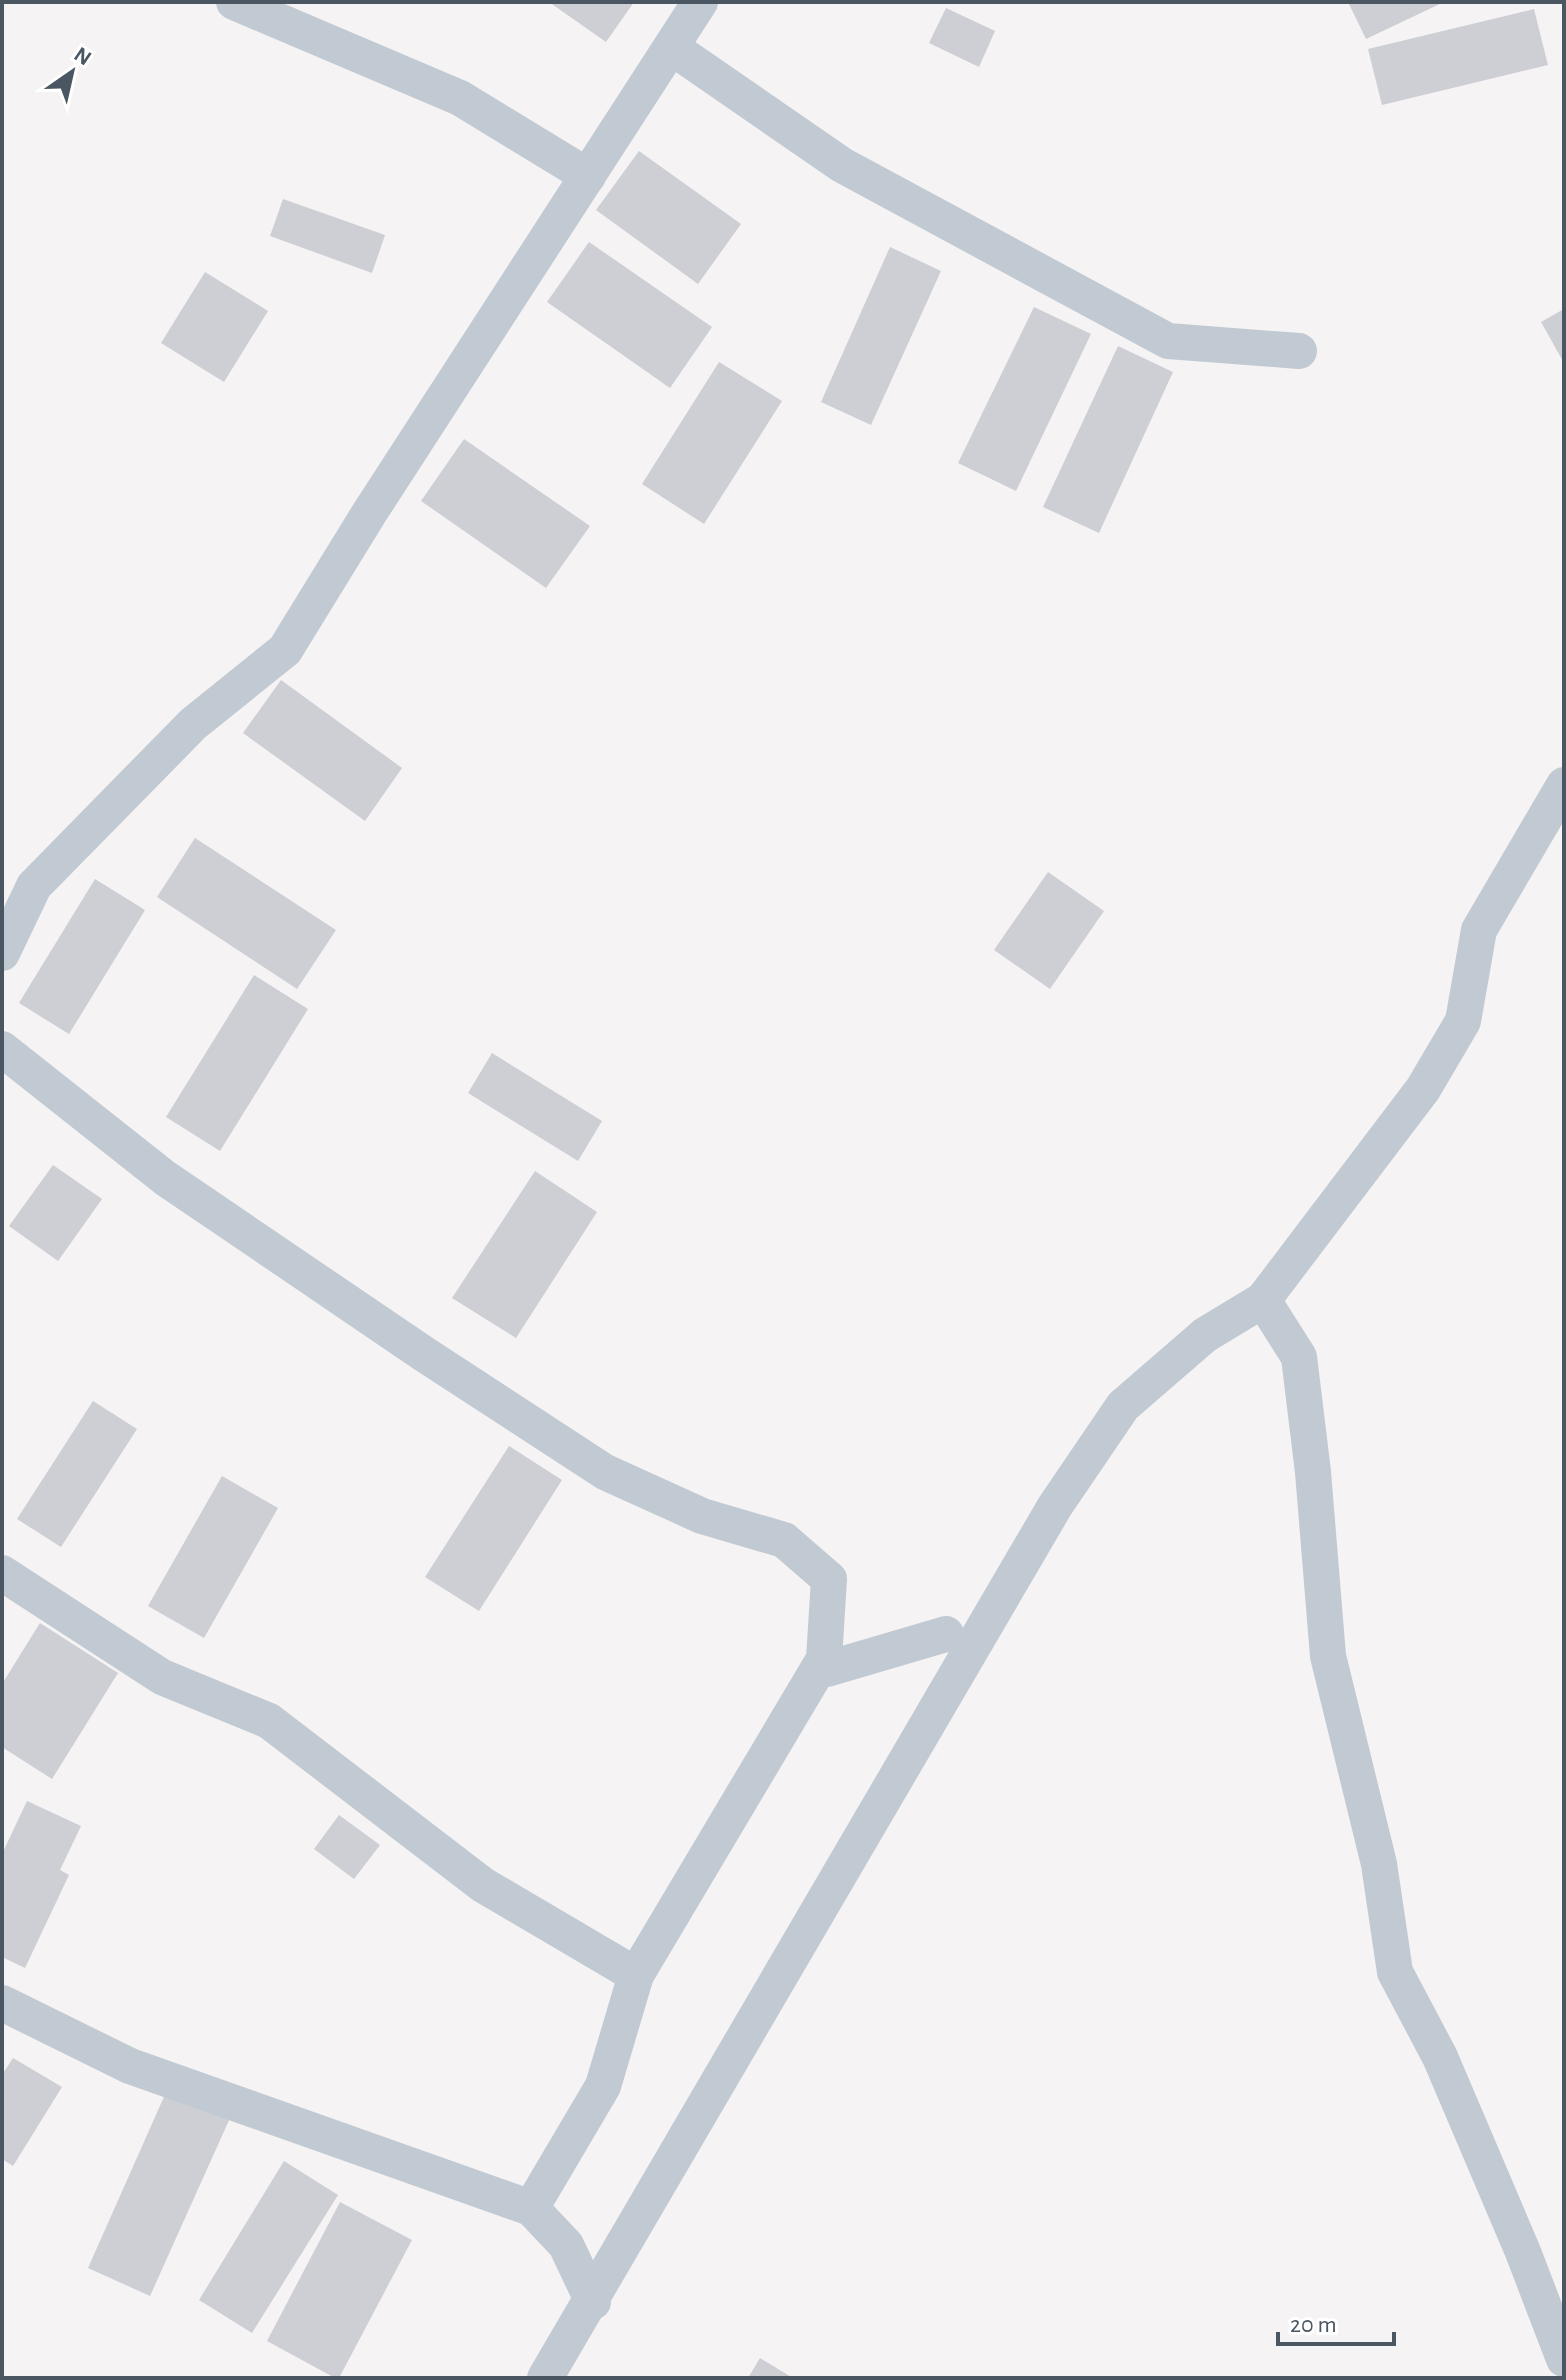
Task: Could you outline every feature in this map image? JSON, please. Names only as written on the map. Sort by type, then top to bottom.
[{"type":"street","points":[[234,2],[460,98],[588,176]]},
{"type":"street","points":[[2,953],[34,886],[193,724],[285,650],[368,515],[700,2]]},
{"type":"street","points":[[671,47],[842,165],[1168,341],[1299,351]]},
{"type":"street","points":[[545,2378],[593,2302],[794,1948],[1055,1506],[1123,1406],[1205,1335],[1263,1300],[1423,1089],[1463,1021],[1479,930],[1564,785]]},
{"type":"street","points":[[2,1049],[165,1178],[605,1472],[702,1516],[784,1540],[829,1579],[824,1659],[827,1669],[946,1634]]},
{"type":"street","points":[[1263,1300],[1299,1357],[1313,1472],[1328,1656],[1379,1864],[1395,1972],[1440,2057],[1523,2252],[1564,2359]]},
{"type":"street","points":[[2,1573],[162,1677],[269,1721],[483,1885],[636,1975]]},
{"type":"street","points":[[531,2208],[603,2086],[636,1975],[824,1659]]},
{"type":"street","points":[[2,2003],[130,2066],[531,2208],[566,2245],[593,2302]]},
{"type":"building","points":[[549,2],[634,2],[606,42]]},
{"type":"building","points":[[1348,2],[1444,2],[1366,39]]},
{"type":"building","points":[[946,8],[995,31],[979,67],[929,43]]},
{"type":"building","points":[[1534,9],[1548,65],[1382,105],[1368,49]]},
{"type":"building","points":[[639,151],[741,224],[698,284],[596,210]]},
{"type":"building","points":[[283,199],[385,235],[372,273],[270,236]]},
{"type":"building","points":[[589,242],[712,327],[670,388],[547,302]]},
{"type":"building","points":[[890,247],[941,271],[871,425],[821,402]]},
{"type":"building","points":[[205,272],[268,311],[224,382],[161,343]]},
{"type":"building","points":[[1034,307],[1091,334],[1016,491],[958,463]]},
{"type":"building","points":[[1564,309],[1564,363],[1541,322]]},
{"type":"building","points":[[1118,346],[1173,372],[1099,533],[1043,507]]},
{"type":"building","points":[[719,362],[782,401],[704,524],[642,484]]},
{"type":"building","points":[[464,439],[590,526],[546,588],[421,501]]},
{"type":"building","points":[[281,680],[402,768],[365,821],[243,733]]},
{"type":"building","points":[[195,838],[336,930],[297,989],[157,897]]},
{"type":"building","points":[[1048,872],[1104,911],[1050,989],[994,950]]},
{"type":"building","points":[[95,879],[145,910],[69,1034],[19,1003]]},
{"type":"building","points":[[254,975],[308,1009],[220,1151],[166,1117]]},
{"type":"building","points":[[492,1053],[602,1121],[578,1161],[468,1093]]},
{"type":"building","points":[[53,1165],[102,1199],[58,1261],[9,1226]]},
{"type":"building","points":[[535,1171],[597,1212],[516,1338],[452,1298]]},
{"type":"building","points":[[93,1401],[137,1429],[61,1547],[17,1519]]},
{"type":"building","points":[[509,1446],[562,1480],[479,1611],[425,1577]]},
{"type":"building","points":[[222,1476],[278,1508],[204,1638],[148,1606]]},
{"type":"building","points":[[40,1623],[118,1673],[52,1779],[2,1747],[2,1684]]},
{"type":"building","points":[[27,1801],[81,1826],[60,1870],[69,1875],[25,1968],[2,1957],[2,1854]]},
{"type":"building","points":[[339,1815],[380,1845],[354,1879],[314,1849]]},
{"type":"building","points":[[13,2058],[62,2087],[13,2166],[2,2159],[2,2075]]},
{"type":"building","points":[[167,2090],[230,2118],[150,2296],[88,2268]]},
{"type":"building","points":[[284,2161],[338,2195],[252,2333],[199,2300]]},
{"type":"building","points":[[340,2202],[412,2240],[339,2378],[335,2378],[267,2341]]},
{"type":"building","points":[[760,2358],[793,2378],[748,2378]]}]
